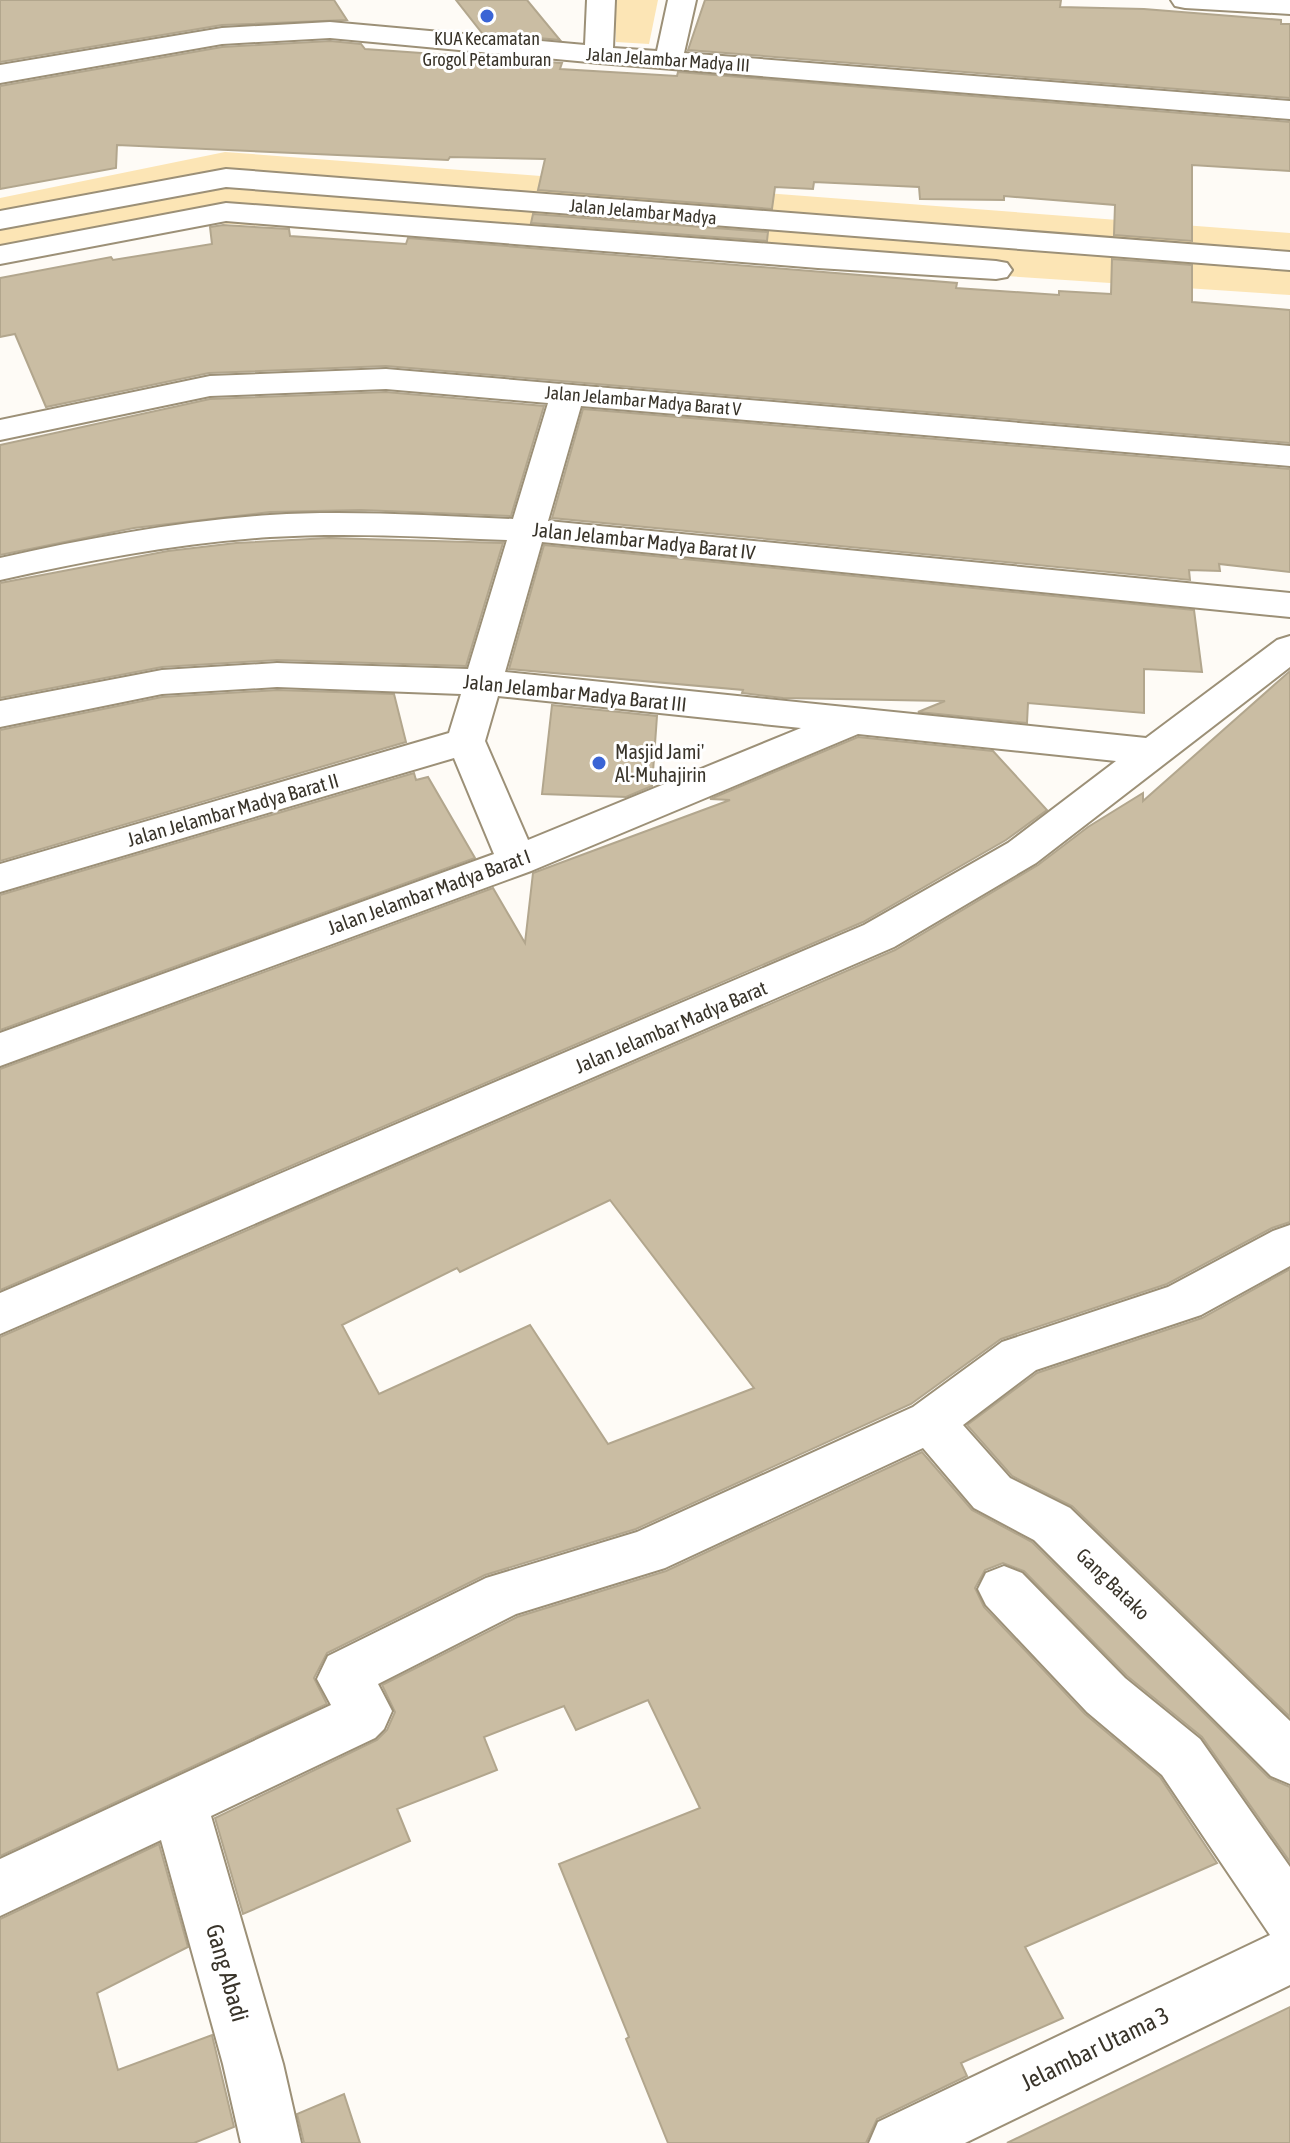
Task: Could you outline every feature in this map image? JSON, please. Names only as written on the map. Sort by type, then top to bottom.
[{"type":"street","points":[[599,55],[601,0]]},
{"type":"street","points":[[669,59],[682,0]]},
{"type":"street","points":[[1185,0],[1290,6]]},
{"type":"street","name":"Jalan Jelambar Madya III","points":[[0,74],[222,36],[330,30],[599,55],[1290,110]]},
{"type":"street","name":"Jalan Jelambar Madya","points":[[0,220],[216,178],[830,228],[1290,261]]},
{"type":"street","name":"Jalan Jelambar Madya","points":[[0,255],[226,212],[744,254],[1022,271]]},
{"type":"street","points":[[744,254],[756,221]]},
{"type":"street","points":[[818,259],[830,228]]},
{"type":"street","points":[[1085,275],[1290,286]]},
{"type":"street","name":"Jalan Jelambar Madya Barat V","points":[[0,430],[210,386],[386,379],[1290,456]]},
{"type":"street","points":[[517,861],[466,741],[567,395]]},
{"type":"street","name":"Jalan Jelambar Madya Barat IV","points":[[0,569],[105,546],[269,526],[346,523],[526,530],[1290,605]]},
{"type":"street","name":"Jalan Jelambar Madya Barat","points":[[0,1314],[879,936],[1022,853],[1290,648]]},
{"type":"street","name":"Jalan Jelambar Madya Barat III","points":[[0,714],[147,684],[217,676],[277,675],[485,682],[1151,752]]},
{"type":"street","name":"Jalan Jelambar Madya Barat I","points":[[0,1050],[517,861],[853,721]]},
{"type":"street","name":"Jalan Jelambar Madya Barat II","points":[[0,878],[466,741]]},
{"type":"street","points":[[0,1888],[356,1720],[365,1711],[344,1679],[352,1669],[504,1594],[647,1552],[930,1422],[1019,1356],[1184,1301],[1290,1244]]},
{"type":"street","name":"Gang Batako","points":[[930,1422],[992,1493],[1052,1524],[1290,1758]]},
{"type":"street","points":[[1004,1589],[1106,1695],[1181,1757],[1290,1915]]},
{"type":"street","name":"Gang Abadi","points":[[179,1803],[253,2064],[271,2143]]},
{"type":"street","name":"Jelambar Utama 3","points":[[899,2143],[1290,1955]]},
{"type":"shaded area","points":[[614,0],[658,0],[649,44],[616,42]]},
{"type":"shaded area","points":[[225,152],[1290,233],[1290,295],[215,223],[0,264],[0,198]]},
{"type":"building","points":[[0,0],[334,0],[347,20],[222,25],[0,62]]},
{"type":"building","points":[[456,0],[527,0],[560,40],[482,33]]},
{"type":"building","points":[[705,0],[1061,0],[1060,7],[1144,9],[1281,20],[1281,24],[1290,24],[1290,98],[688,50]]},
{"type":"building","points":[[330,41],[361,44],[365,49],[562,63],[560,69],[677,76],[678,72],[1290,122],[1290,171],[1192,165],[1192,241],[1114,235],[1115,205],[1004,196],[1004,200],[920,199],[919,187],[814,182],[813,189],[775,187],[772,209],[538,190],[545,159],[450,157],[448,160],[117,145],[116,168],[0,189],[0,86],[222,47]]},
{"type":"building","points":[[533,214],[768,232],[767,241],[531,223]]},
{"type":"building","points":[[210,227],[289,229],[290,236],[406,244],[408,238],[957,283],[956,288],[1059,295],[1059,291],[1111,294],[1112,259],[1192,265],[1192,302],[1290,310],[1290,443],[386,366],[209,373],[46,407],[15,334],[0,337],[0,278],[111,257],[113,260],[212,244]]},
{"type":"building","points":[[386,392],[544,406],[511,516],[361,510],[270,512],[134,528],[0,555],[0,445],[210,399]]},
{"type":"building","points":[[583,409],[1290,469],[1290,572],[1219,564],[1220,571],[1189,570],[1190,580],[552,518]]},
{"type":"building","points":[[329,538],[503,543],[466,666],[277,660],[162,667],[0,698],[0,583],[168,551],[236,543]]},
{"type":"building","points":[[544,545],[1194,610],[1202,672],[1144,669],[1144,713],[1028,703],[1027,723],[918,712],[945,701],[783,698],[742,693],[743,690],[509,669]]},
{"type":"building","points":[[1290,671],[1290,1222],[1272,1228],[1167,1284],[1001,1339],[911,1404],[636,1529],[485,1575],[327,1653],[314,1678],[327,1704],[0,1856],[0,1337],[895,950],[1038,865],[1088,827],[1143,793],[1143,801]],"holes":[[[610,1200],[754,1388],[608,1444],[530,1325],[379,1394],[342,1325],[457,1268],[460,1272]]]},
{"type":"building","points":[[277,690],[394,694],[406,742],[0,861],[0,730],[162,697]]},
{"type":"building","name":"Masjid Jami' Al-Muhajirin","points":[[552,705],[657,716],[652,786],[626,797],[542,794]]},
{"type":"building","points":[[858,737],[993,751],[1047,810],[1006,840],[863,922],[0,1290],[0,1069],[493,888],[525,943],[533,873],[730,800],[710,799]]},
{"type":"building","points":[[414,773],[416,780],[428,777],[475,858],[0,1030],[0,895]]},
{"type":"building","points":[[1290,1269],[1290,1717],[1072,1506],[1012,1476],[967,1425],[1037,1373],[1202,1318]]},
{"type":"building","points":[[922,1452],[972,1510],[1032,1542],[1269,1778],[1290,1787],[1290,1862],[1202,1737],[1127,1676],[1024,1571],[1003,1563],[985,1570],[975,1588],[984,1607],[1085,1714],[1160,1777],[1217,1863],[1025,1947],[1063,2018],[961,2063],[967,2076],[877,2119],[866,2143],[668,2143],[559,1864],[700,1808],[648,1700],[576,1730],[564,1706],[484,1737],[497,1770],[397,1809],[410,1841],[243,1914],[215,1818],[377,1740],[387,1730],[395,1712],[382,1685],[517,1617],[666,1571]]},
{"type":"building","points":[[159,1844],[188,1947],[97,1993],[118,2070],[212,2035],[234,2127],[194,2143],[0,2143],[0,1919]]},
{"type":"building","points":[[1290,2007],[1290,2143],[1007,2143]]},
{"type":"building","points":[[344,2094],[360,2143],[304,2143],[297,2114]]},
{"type":"place","name":"KUA Kecamatan Grogol Petamburan","points":[[487,16]]},
{"type":"place","name":"Masjid Jami' Al-Muhajirin","points":[[599,763]]}]
